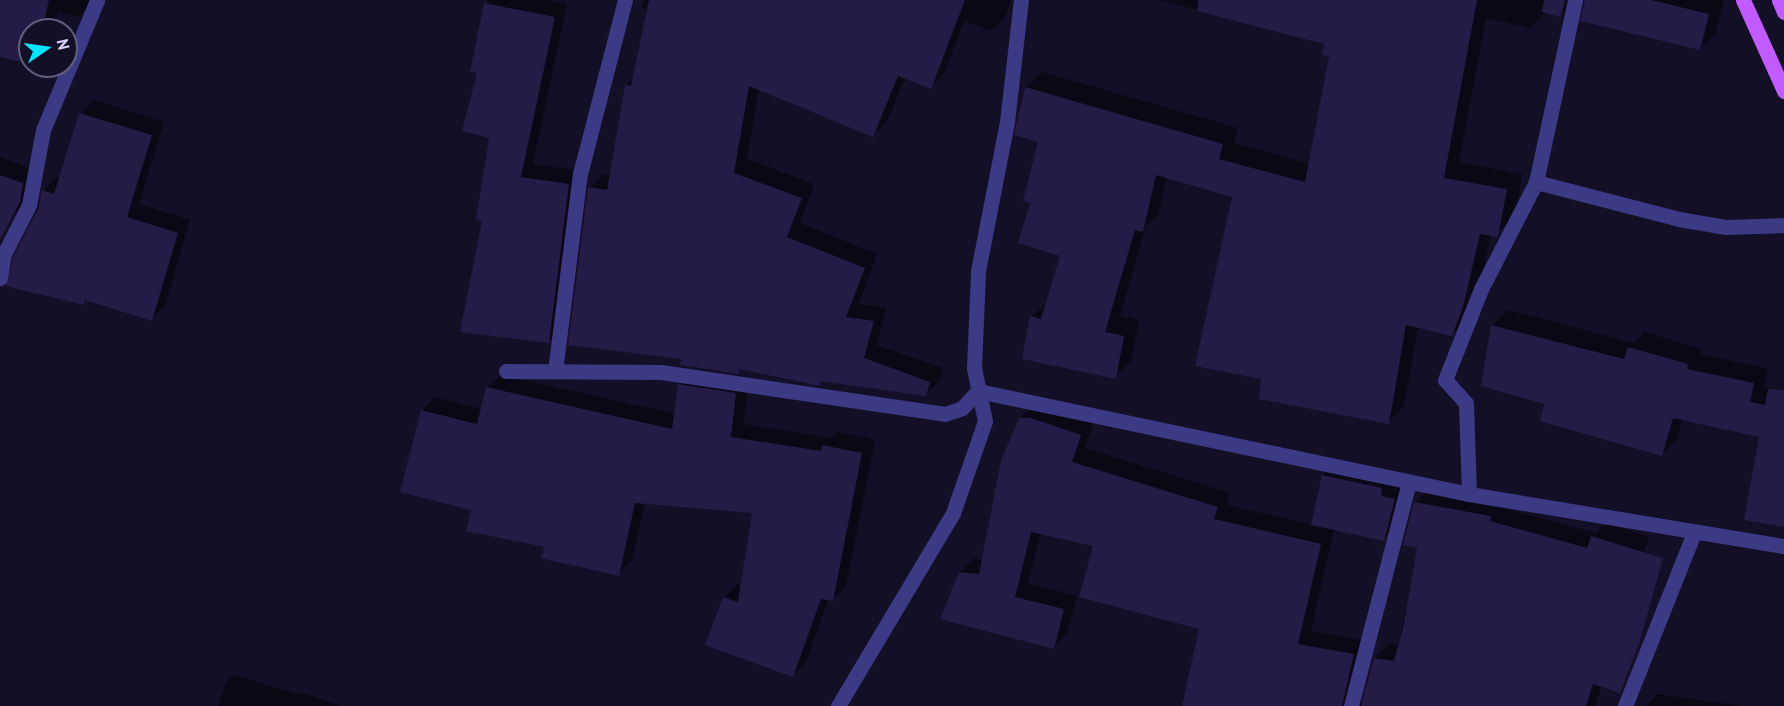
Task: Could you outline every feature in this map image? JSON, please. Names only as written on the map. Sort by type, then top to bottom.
[{"type":"main road","points":[[1743,0],[1784,91]]},
{"type":"main road","points":[[1779,0],[1784,12]]},
{"type":"street","points":[[0,278],[4,254],[29,205],[43,130],[97,0]]},
{"type":"street","points":[[555,371],[580,174],[626,0]]},
{"type":"street","points":[[838,706],[953,513],[985,421],[974,368],[978,271],[1007,122],[1022,0]]},
{"type":"street","points":[[1469,494],[1466,403],[1445,380],[1481,289],[1536,182],[1575,0]]},
{"type":"street","points":[[1536,182],[1679,219],[1726,227],[1784,225]]},
{"type":"street","points":[[506,371],[661,372],[945,414],[962,408],[978,391]]},
{"type":"street","points":[[978,391],[1469,494],[1694,533],[1784,546]]},
{"type":"street","points":[[1352,706],[1409,482]]},
{"type":"street","points":[[1625,706],[1694,533]]},
{"type":"building","points":[[0,0],[49,0],[45,18],[18,18],[18,61],[0,57]]},
{"type":"building","points":[[649,0],[965,0],[931,89],[898,76],[873,137],[749,86],[734,173],[802,198],[787,237],[865,268],[846,317],[874,321],[864,358],[930,382],[926,396],[821,381],[820,386],[739,369],[739,374],[680,365],[681,359],[568,345],[588,187],[607,190],[625,85],[631,86]]},
{"type":"building","points":[[1198,0],[1477,0],[1444,178],[1507,189],[1499,232],[1497,237],[1480,234],[1463,307],[1452,336],[1406,325],[1389,424],[1259,399],[1261,379],[1195,366],[1232,197],[1156,175],[1143,232],[1135,230],[1105,332],[1124,336],[1116,379],[1022,359],[1030,316],[1041,319],[1060,256],[1018,243],[1030,203],[1023,201],[1038,142],[1014,135],[1025,87],[1223,144],[1219,159],[1305,182],[1329,56],[1322,55],[1324,44],[1197,11]]},
{"type":"building","points":[[1544,0],[1565,0],[1561,17],[1542,12]]},
{"type":"building","points":[[1585,0],[1651,0],[1709,14],[1700,50],[1580,21]]},
{"type":"building","points":[[484,3],[555,17],[521,177],[569,184],[549,343],[460,332],[482,221],[476,220],[489,138],[462,131],[477,73],[470,72]]},
{"type":"building","points":[[79,113],[152,135],[127,217],[178,233],[152,321],[85,300],[84,305],[6,286],[13,257],[38,209],[42,190],[54,194]]},
{"type":"building","points":[[0,175],[23,183],[20,202],[0,240]]},
{"type":"building","points":[[1491,325],[1624,359],[1628,347],[1688,364],[1687,369],[1754,383],[1750,402],[1765,405],[1768,389],[1784,390],[1784,527],[1744,520],[1759,437],[1673,418],[1662,456],[1540,421],[1544,404],[1481,386]]},
{"type":"building","points":[[678,384],[736,393],[731,437],[821,451],[822,445],[862,453],[833,601],[821,599],[793,677],[705,645],[723,597],[738,602],[752,513],[635,503],[619,576],[541,558],[544,547],[466,531],[471,510],[400,492],[421,410],[477,424],[486,387],[672,429]]},
{"type":"building","points":[[1019,418],[1031,418],[1081,435],[1072,462],[1218,507],[1214,519],[1321,544],[1298,644],[1354,654],[1342,706],[1182,706],[1199,629],[1079,597],[1093,546],[1031,532],[1015,597],[1064,609],[1054,649],[940,619],[959,572],[979,574],[1001,461]]},
{"type":"building","points":[[1322,475],[1382,488],[1381,496],[1395,499],[1384,541],[1311,525]]},
{"type":"building","points":[[1414,502],[1491,516],[1490,521],[1587,548],[1591,536],[1663,558],[1640,641],[1620,693],[1593,684],[1586,706],[1361,706],[1374,658],[1394,661],[1403,628],[1417,548],[1403,545]]}]
